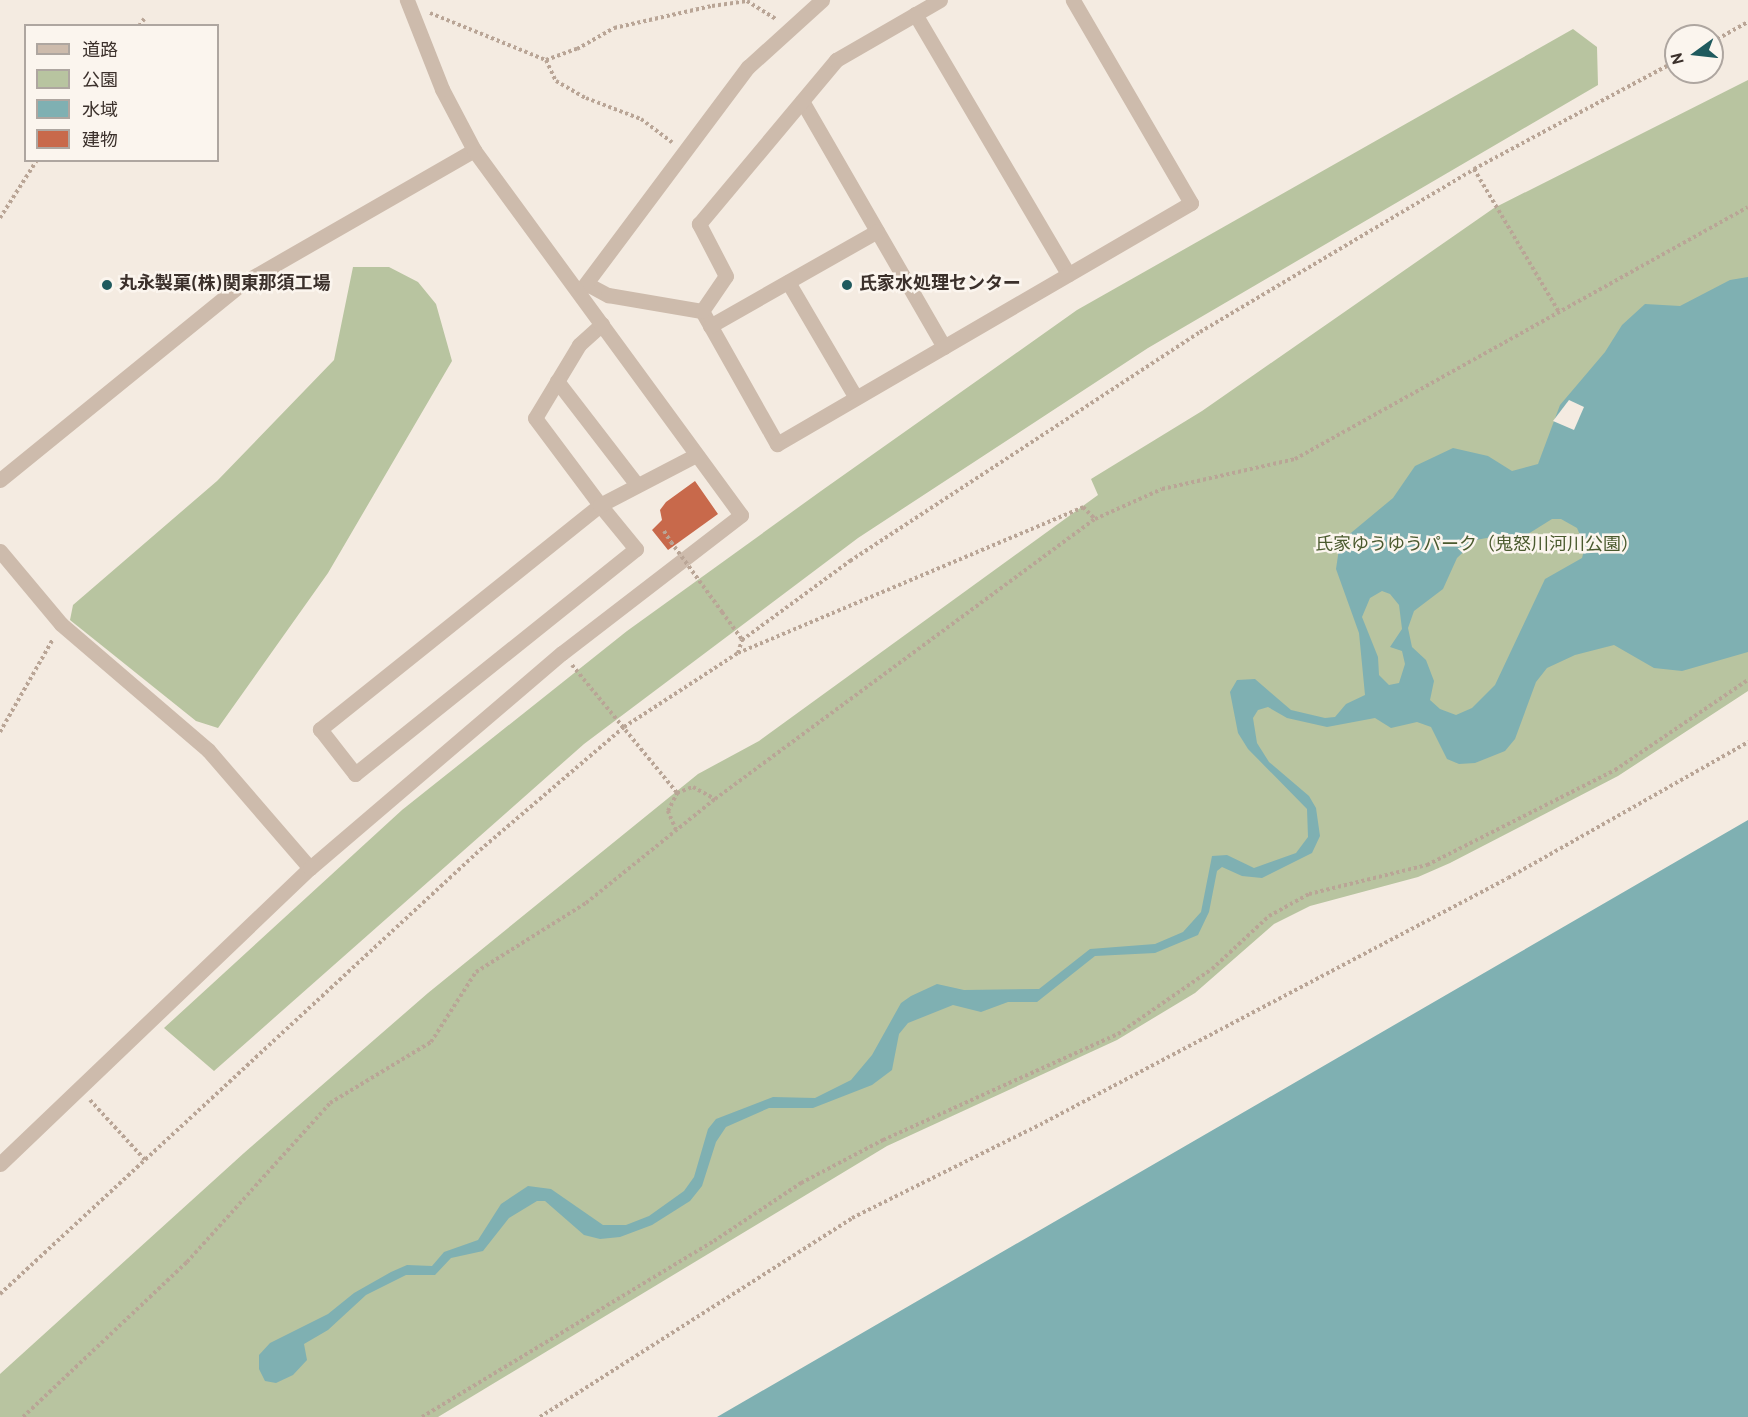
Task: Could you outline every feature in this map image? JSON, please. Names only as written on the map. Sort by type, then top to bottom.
[{"type":"street","points":[[0,1164],[310,868],[562,653],[741,515],[602,324],[583,288],[474,150],[442,89],[407,0]]},
{"type":"street","points":[[583,288],[748,67],[822,0]]},
{"type":"street","points":[[702,311],[726,276],[699,224],[836,60],[940,0]]},
{"type":"street","points":[[702,311],[777,444],[1191,203],[1073,0]]},
{"type":"street","points":[[915,14],[1068,274]]},
{"type":"street","points":[[802,101],[944,347]]},
{"type":"street","points":[[0,480],[241,284],[474,150]]},
{"type":"street","points":[[710,326],[877,231]]},
{"type":"street","points":[[788,282],[856,398]]},
{"type":"street","points":[[583,288],[608,295],[702,311]]},
{"type":"street","points":[[602,324],[579,345],[535,418],[600,505],[636,549],[355,774],[320,729],[600,505],[696,455]]},
{"type":"street","points":[[556,381],[638,485]]},
{"type":"street","points":[[0,551],[61,624],[208,750],[310,868]]},
{"type":"path","points":[[430,12],[546,60],[577,49],[614,28],[747,1],[772,14],[788,31]]},
{"type":"path","points":[[140,24],[144,19]]},
{"type":"path","points":[[1724,35],[1748,22]]},
{"type":"path","points":[[546,60],[556,81],[586,98],[640,119],[684,151]]},
{"type":"path","points":[[738,653],[742,640],[850,561],[1200,332],[1474,169],[1664,68]]},
{"type":"path","points":[[0,218],[36,162]]},
{"type":"path","points":[[1474,169],[1559,312]]},
{"type":"path","points":[[22,1417],[187,1262],[330,1103],[431,1042],[476,972],[586,903],[715,799],[1095,519],[1162,489],[1295,459],[1748,207]]},
{"type":"path","points":[[0,1294],[480,850],[624,727],[738,653],[1083,507],[1095,519]]},
{"type":"path","points":[[664,531],[742,640]]},
{"type":"path","points":[[0,732],[61,624]]},
{"type":"path","points":[[562,653],[677,793]]},
{"type":"path","points":[[422,1417],[714,1241],[801,1183],[883,1140],[1118,1034],[1212,969],[1269,916],[1309,894],[1427,865],[1615,770],[1748,680]]},
{"type":"path","points":[[540,1417],[852,1218],[1045,1122],[1508,878],[1748,742]]},
{"type":"path","points":[[676,830],[668,811],[677,793],[693,787],[715,799]]},
{"type":"path","points":[[80,1089],[145,1160]]},
{"type":"green space","points":[[1573,29],[1597,47],[1598,85],[1148,348],[858,538],[584,744],[214,1071],[164,1028],[402,810],[627,631],[821,491],[1077,310]]},
{"type":"green space","name":"氏家ゆうゆうパーク（鬼怒川河川公園）","points":[[1748,80],[1748,691],[1618,776],[1450,863],[1418,877],[1310,906],[1274,924],[1195,993],[1117,1040],[887,1146],[438,1417],[0,1417],[0,1374],[244,1153],[428,993],[698,774],[759,741],[1098,495],[1091,479],[1202,411],[1494,208]]},
{"type":"green space","points":[[353,267],[389,267],[418,282],[436,304],[452,361],[328,573],[218,728],[196,721],[70,620],[73,605],[217,481],[334,360]]},
{"type":"water","points":[[1748,277],[1748,652],[1682,671],[1654,668],[1614,645],[1575,655],[1547,668],[1536,682],[1515,739],[1505,751],[1475,763],[1459,764],[1447,759],[1431,727],[1417,722],[1391,728],[1375,718],[1327,727],[1287,718],[1268,707],[1258,710],[1253,718],[1257,743],[1269,762],[1309,796],[1316,808],[1320,836],[1312,853],[1262,878],[1242,876],[1222,867],[1217,871],[1209,912],[1198,935],[1155,953],[1095,956],[1037,1002],[1008,1002],[981,1012],[953,1005],[908,1023],[899,1034],[892,1070],[872,1085],[813,1108],[769,1108],[726,1127],[716,1142],[702,1186],[690,1201],[652,1225],[620,1237],[600,1239],[584,1235],[545,1201],[537,1201],[509,1218],[483,1251],[451,1258],[435,1275],[406,1275],[366,1295],[328,1330],[304,1344],[307,1360],[293,1375],[276,1383],[265,1381],[259,1369],[259,1355],[270,1343],[328,1314],[354,1293],[391,1272],[407,1265],[432,1266],[444,1252],[478,1240],[501,1204],[528,1186],[551,1189],[603,1225],[626,1225],[649,1216],[684,1191],[694,1177],[708,1129],[716,1119],[773,1097],[815,1098],[851,1080],[872,1055],[901,1003],[911,996],[937,984],[964,990],[1039,989],[1090,949],[1155,944],[1183,932],[1201,912],[1212,856],[1227,855],[1254,868],[1296,853],[1308,837],[1307,809],[1248,749],[1238,733],[1230,692],[1237,680],[1255,679],[1291,710],[1325,718],[1335,717],[1346,704],[1365,695],[1359,633],[1336,569],[1340,542],[1393,498],[1415,466],[1453,448],[1488,456],[1512,471],[1538,464],[1560,405],[1605,352],[1622,325],[1645,304],[1680,306],[1730,280]],"holes":[[[1552,519],[1561,519],[1577,528],[1585,547],[1582,558],[1545,579],[1495,685],[1472,708],[1456,715],[1440,709],[1430,700],[1434,681],[1426,660],[1412,647],[1408,628],[1414,611],[1443,589],[1457,558],[1476,540],[1497,536],[1517,541]],[[1382,591],[1390,594],[1399,605],[1402,629],[1390,647],[1402,651],[1405,664],[1399,683],[1389,685],[1379,675],[1378,657],[1362,617],[1370,598]]]},
{"type":"water","points":[[1748,820],[1748,1417],[717,1417],[1522,951]]},
{"type":"pier","points":[[1569,400],[1584,407],[1574,430],[1553,421]]},
{"type":"building","points":[[695,481],[718,514],[668,550],[652,530],[662,520],[660,510],[666,502]]},
{"type":"place","name":"丸永製菓(株)関東那須工場","points":[[107,285]]},
{"type":"place","name":"氏家水処理センター","points":[[847,285]]}]
